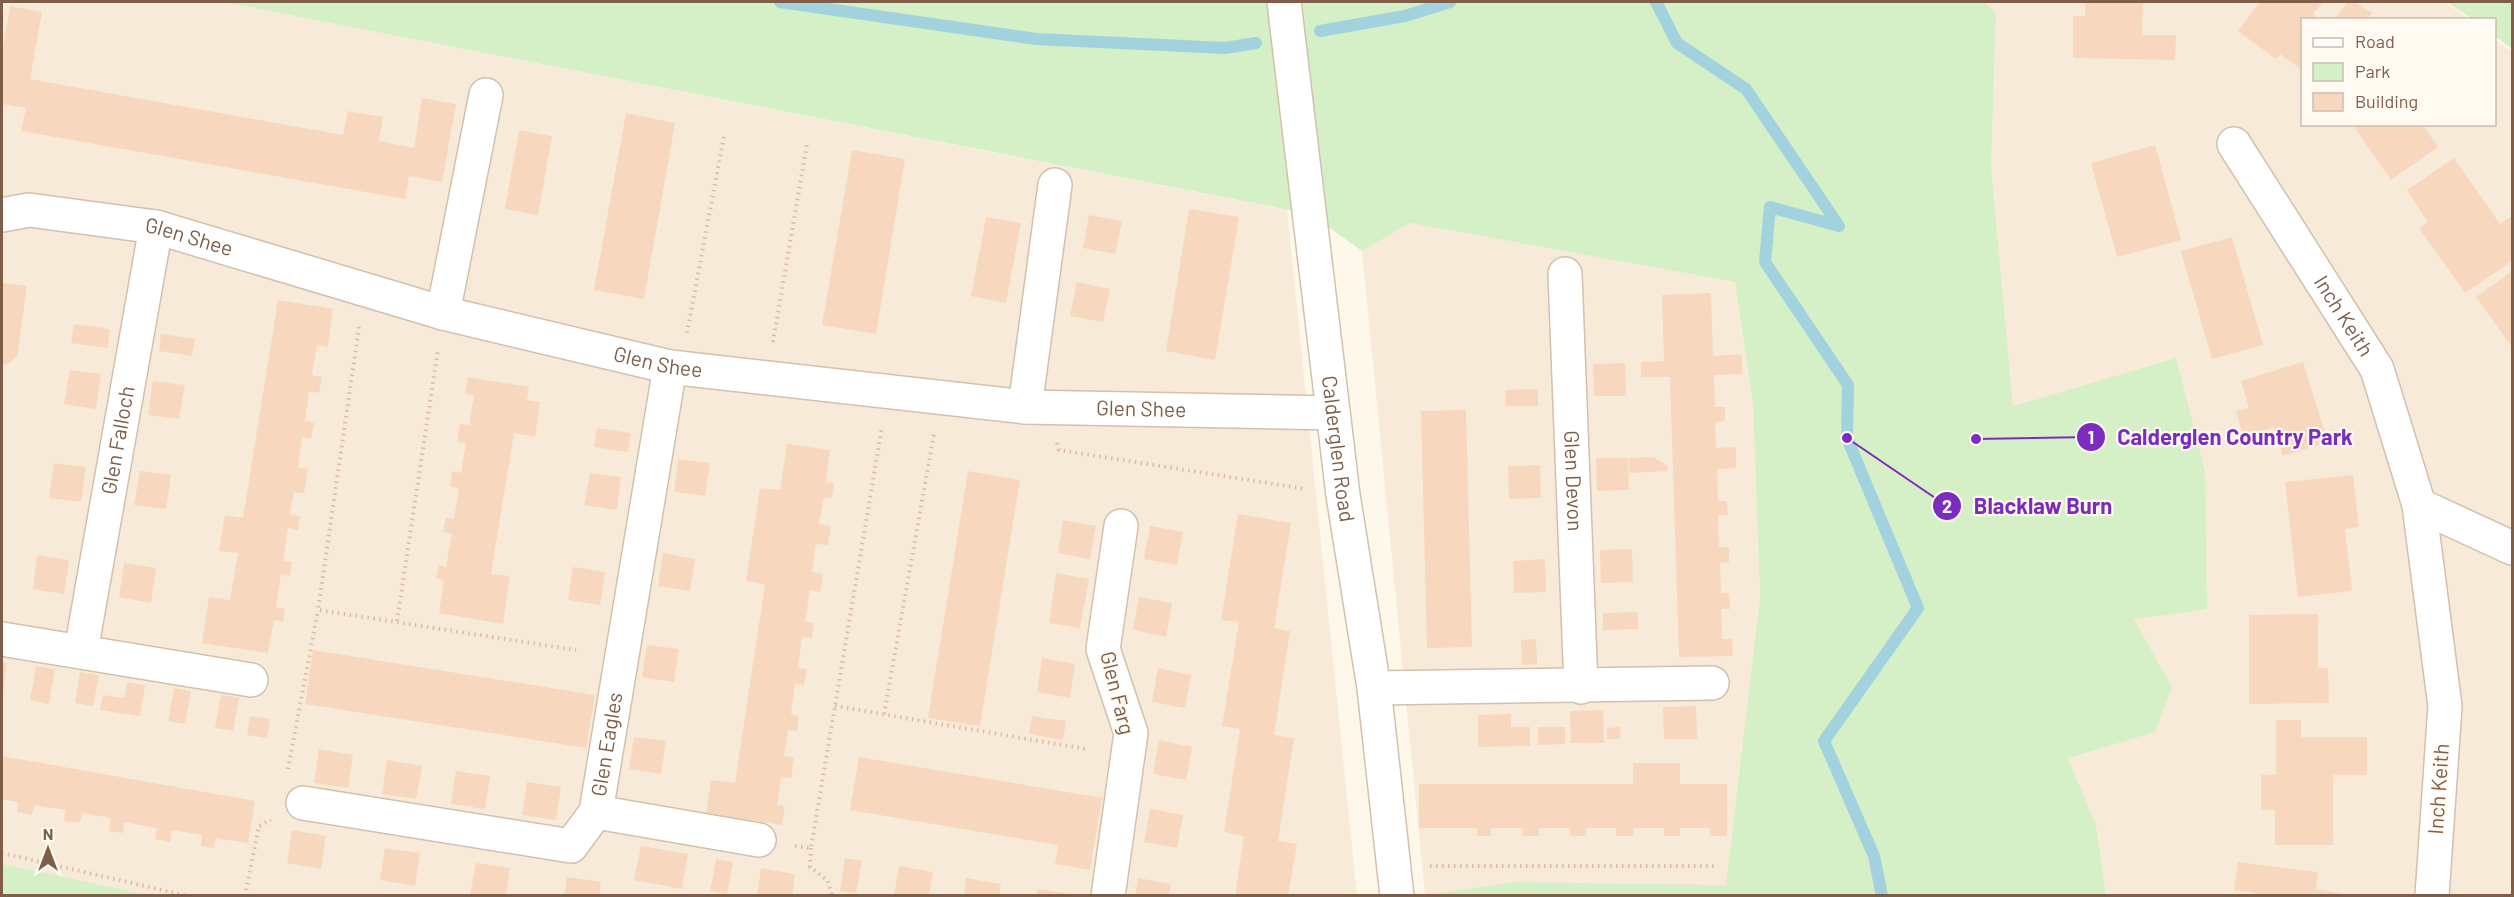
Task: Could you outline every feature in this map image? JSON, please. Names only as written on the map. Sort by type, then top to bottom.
[{"type":"street","name":"Calderglen Road","points":[[1284,2],[1343,495],[1374,688],[1396,881]]},
{"type":"street","points":[[443,313],[486,95]]},
{"type":"street","name":"Inch Keith","points":[[2234,144],[2377,369],[2419,505],[2445,706],[2432,896]]},
{"type":"street","points":[[1035,407],[1054,185]]},
{"type":"street","name":"Glen Shee","points":[[2,215],[29,210],[156,227],[443,313],[675,368],[1035,407],[1333,413]]},
{"type":"street","name":"Glen Falloch","points":[[81,651],[156,227]]},
{"type":"street","name":"Glen Devon","points":[[1565,274],[1581,687]]},
{"type":"street","name":"Glen Eagles","points":[[303,803],[571,846],[596,812],[675,368]]},
{"type":"street","points":[[2419,505],[2512,548]]},
{"type":"street","name":"Glen Farg","points":[[1108,896],[1131,733],[1103,649],[1121,526]]},
{"type":"street","points":[[2,639],[251,680]]},
{"type":"street","points":[[1374,688],[1581,687],[1712,683]]},
{"type":"street","points":[[596,812],[759,840]]},
{"type":"path","points":[[675,368],[724,136]]},
{"type":"path","points":[[767,378],[807,144]]},
{"type":"path","points":[[245,896],[259,826],[303,803],[288,772],[318,610],[364,290]]},
{"type":"path","points":[[397,621],[443,313]]},
{"type":"path","points":[[832,896],[828,881],[810,867],[811,848],[888,392]]},
{"type":"path","points":[[884,714],[940,398]]},
{"type":"path","points":[[1035,407],[1059,450],[1343,495]]},
{"type":"path","points":[[318,610],[576,650]]},
{"type":"path","points":[[835,706],[1086,749]]},
{"type":"path","points":[[759,840],[811,848]]},
{"type":"path","points":[[2,854],[188,896]]},
{"type":"path","points":[[1396,881],[1718,866]]},
{"type":"shaded area","points":[[2,2],[223,2],[1287,210],[1357,895],[148,896],[2,864]]},
{"type":"shaded area","points":[[1985,2],[2445,2],[2468,18],[2301,18],[2301,126],[2496,126],[2496,40],[2512,52],[2512,895],[2106,895],[2096,825],[2068,758],[2172,687],[2134,619],[2176,358],[2013,406],[1991,166],[1996,14]]},
{"type":"shaded area","points":[[1410,223],[1735,282],[1753,403],[1760,597],[1726,886],[1514,882],[1425,895],[1362,251]]},
{"type":"green space","points":[[223,2],[1985,2],[1996,14],[1991,166],[2013,406],[2176,358],[2205,472],[2207,609],[2134,619],[2172,687],[2155,732],[2068,758],[2096,825],[2106,895],[1425,895],[1514,882],[1726,885],[1760,597],[1753,403],[1735,282],[1410,223],[1362,251],[1310,214]]},
{"type":"green space","points":[[2447,2],[2512,2],[2512,49],[2496,37],[2496,18],[2471,18]]},
{"type":"green space","points":[[2,864],[148,895],[2,895]]},
{"type":"building","points":[[2085,2],[2143,2],[2142,35],[2176,35],[2175,60],[2073,58],[2073,16],[2085,16]]},
{"type":"building","points":[[2260,2],[2323,2],[2313,14],[2318,18],[2301,18],[2301,69],[2280,54],[2276,59],[2238,31]]},
{"type":"building","points":[[2348,2],[2355,2],[2372,13],[2368,18],[2336,18]]},
{"type":"building","points":[[10,6],[42,12],[30,79],[343,135],[348,111],[383,117],[379,141],[414,148],[422,98],[456,104],[442,182],[409,176],[405,199],[21,131],[26,108],[2,104],[2,54]]},
{"type":"building","points":[[626,113],[675,123],[644,299],[594,290]]},
{"type":"building","points":[[2353,126],[2423,126],[2438,147],[2391,180]]},
{"type":"building","points":[[519,130],[552,136],[538,215],[505,209]]},
{"type":"building","points":[[2155,145],[2181,240],[2117,257],[2091,163]]},
{"type":"building","points":[[852,150],[905,159],[876,334],[822,325]]},
{"type":"building","points":[[2454,158],[2500,224],[2511,217],[2512,220],[2512,261],[2465,293],[2419,228],[2428,222],[2407,190]]},
{"type":"building","points":[[1189,209],[1239,217],[1215,360],[1166,351]]},
{"type":"building","points":[[1089,215],[1122,221],[1115,254],[1083,248]]},
{"type":"building","points":[[986,217],[1021,223],[1006,303],[971,296]]},
{"type":"building","points":[[2232,237],[2263,345],[2212,359],[2181,251]]},
{"type":"building","points":[[2512,271],[2512,347],[2476,297]]},
{"type":"building","points":[[1077,282],[1110,289],[1103,322],[1070,316]]},
{"type":"building","points":[[2,283],[27,286],[17,357],[6,365],[2,364]]},
{"type":"building","points":[[1711,293],[1713,356],[1742,354],[1742,374],[1714,375],[1715,407],[1725,407],[1725,421],[1715,422],[1716,448],[1736,447],[1736,468],[1717,469],[1718,501],[1727,501],[1728,515],[1718,515],[1719,547],[1729,547],[1729,562],[1720,563],[1721,593],[1729,593],[1730,609],[1721,609],[1722,639],[1732,639],[1733,656],[1679,657],[1670,377],[1641,377],[1641,362],[1664,361],[1662,295]]},
{"type":"building","points":[[278,300],[333,309],[328,347],[317,345],[312,375],[322,377],[319,393],[309,391],[305,421],[314,423],[311,439],[302,437],[298,468],[308,469],[304,493],[294,492],[290,514],[300,516],[298,530],[288,528],[283,561],[292,562],[290,576],[281,574],[276,607],[285,609],[283,622],[274,620],[268,653],[202,643],[209,597],[230,600],[238,553],[219,551],[225,515],[243,518]]},
{"type":"building","points":[[74,324],[110,329],[108,348],[71,343]]},
{"type":"building","points":[[161,334],[195,339],[192,356],[159,351]]},
{"type":"building","points":[[2303,362],[2328,442],[2283,456],[2274,427],[2243,436],[2236,411],[2249,408],[2241,381]]},
{"type":"building","points":[[1625,363],[1626,396],[1594,396],[1593,364]]},
{"type":"building","points":[[70,370],[101,374],[96,409],[64,404]]},
{"type":"building","points":[[468,377],[529,387],[527,400],[540,402],[535,437],[514,433],[491,574],[510,576],[503,624],[439,613],[444,580],[436,578],[439,565],[446,567],[452,534],[443,532],[446,518],[454,519],[459,488],[450,487],[452,471],[461,473],[466,443],[457,442],[460,424],[469,425],[474,395],[465,394]]},
{"type":"building","points":[[153,381],[185,385],[179,419],[148,415]]},
{"type":"building","points":[[1538,389],[1538,406],[1506,406],[1505,390]]},
{"type":"building","points":[[1466,410],[1472,647],[1427,648],[1421,411]]},
{"type":"building","points":[[597,428],[631,433],[628,452],[594,447]]},
{"type":"building","points":[[787,444],[830,450],[826,482],[834,483],[832,498],[824,497],[819,524],[831,526],[828,545],[816,544],[812,572],[823,574],[820,592],[810,590],[805,622],[814,623],[812,638],[802,637],[798,668],[807,669],[804,685],[795,683],[791,714],[799,716],[797,731],[788,730],[784,756],[794,758],[791,778],[781,777],[777,805],[785,806],[782,825],[706,813],[711,780],[735,783],[765,584],[746,581],[760,488],[780,490]]},
{"type":"building","points":[[1653,457],[1667,465],[1668,471],[1630,473],[1629,458]]},
{"type":"building","points":[[1596,458],[1628,458],[1629,490],[1597,491]]},
{"type":"building","points":[[678,459],[710,463],[705,496],[674,492]]},
{"type":"building","points":[[54,463],[86,467],[81,502],[49,498]]},
{"type":"building","points":[[1540,465],[1541,498],[1509,499],[1508,466]]},
{"type":"building","points":[[140,471],[171,475],[166,509],[134,505]]},
{"type":"building","points":[[968,471],[1020,480],[980,726],[928,718]]},
{"type":"building","points":[[590,473],[621,477],[617,510],[584,505]]},
{"type":"building","points":[[2353,475],[2359,527],[2345,529],[2352,591],[2298,597],[2285,482]]},
{"type":"building","points":[[1238,514],[1291,523],[1274,628],[1290,631],[1274,735],[1294,738],[1278,841],[1297,844],[1288,896],[1235,896],[1244,836],[1224,832],[1240,729],[1222,726],[1239,622],[1221,620]]},
{"type":"building","points":[[1063,520],[1096,526],[1090,559],[1058,553]]},
{"type":"building","points":[[1150,526],[1183,532],[1177,565],[1144,559]]},
{"type":"building","points":[[1632,549],[1633,582],[1601,583],[1600,550]]},
{"type":"building","points":[[663,553],[695,559],[690,591],[658,586]]},
{"type":"building","points":[[37,555],[69,560],[64,594],[33,589]]},
{"type":"building","points":[[1545,559],[1546,592],[1514,593],[1513,561]]},
{"type":"building","points":[[124,563],[156,568],[151,603],[119,597]]},
{"type":"building","points":[[573,567],[605,572],[600,605],[568,600]]},
{"type":"building","points":[[1056,573],[1089,579],[1080,628],[1049,623]]},
{"type":"building","points":[[1139,597],[1172,603],[1166,637],[1133,630]]},
{"type":"building","points":[[1638,612],[1638,629],[1603,630],[1603,613]]},
{"type":"building","points":[[2318,614],[2318,668],[2328,668],[2329,703],[2249,704],[2249,615]]},
{"type":"building","points":[[1536,639],[1537,664],[1522,665],[1521,640]]},
{"type":"building","points":[[647,645],[679,649],[674,682],[642,677]]},
{"type":"building","points":[[313,650],[595,695],[586,748],[305,704]]},
{"type":"building","points":[[1042,658],[1075,664],[1070,698],[1037,692]]},
{"type":"building","points":[[2,662],[7,663],[3,692],[2,691]]},
{"type":"building","points":[[36,666],[55,669],[49,704],[30,700]]},
{"type":"building","points":[[1158,668],[1191,675],[1185,708],[1152,702]]},
{"type":"building","points":[[80,672],[99,675],[93,706],[75,703]]},
{"type":"building","points":[[127,682],[145,685],[140,716],[100,710],[103,695],[124,698]]},
{"type":"building","points":[[174,688],[191,691],[185,724],[168,721]]},
{"type":"building","points":[[221,695],[239,698],[233,731],[215,728]]},
{"type":"building","points":[[1696,706],[1697,739],[1664,739],[1663,707]]},
{"type":"building","points":[[1603,710],[1604,743],[1571,743],[1570,711]]},
{"type":"building","points":[[1511,714],[1511,727],[1530,727],[1530,746],[1478,747],[1478,715]]},
{"type":"building","points":[[250,716],[270,719],[267,738],[247,735]]},
{"type":"building","points":[[1032,716],[1066,721],[1063,740],[1029,734]]},
{"type":"building","points":[[2276,720],[2301,720],[2301,737],[2367,737],[2367,775],[2333,775],[2333,845],[2275,845],[2275,810],[2261,810],[2261,775],[2276,775]]},
{"type":"building","points":[[1538,727],[1565,727],[1565,744],[1538,745]]},
{"type":"building","points":[[1620,727],[1620,739],[1607,739],[1607,728]]},
{"type":"building","points":[[634,737],[666,741],[661,774],[629,769]]},
{"type":"building","points":[[1159,740],[1192,747],[1186,780],[1153,774]]},
{"type":"building","points":[[319,749],[353,755],[348,788],[314,783]]},
{"type":"building","points":[[2,756],[255,801],[248,843],[216,838],[214,848],[201,846],[202,835],[172,830],[170,842],[155,839],[157,828],[124,822],[123,833],[109,831],[111,818],[82,813],[80,823],[64,821],[66,810],[34,805],[32,815],[17,812],[18,802],[2,799]]},
{"type":"building","points":[[859,757],[1102,798],[1090,870],[1055,864],[1058,845],[850,810]]},
{"type":"building","points":[[387,760],[422,766],[416,799],[382,794]]},
{"type":"building","points":[[1633,763],[1680,763],[1680,784],[1727,784],[1727,836],[1710,836],[1710,828],[1680,828],[1680,836],[1664,836],[1664,828],[1633,828],[1633,836],[1616,836],[1616,828],[1586,828],[1586,836],[1570,836],[1570,828],[1539,828],[1539,836],[1523,836],[1523,828],[1491,828],[1491,836],[1477,836],[1477,828],[1419,828],[1419,784],[1633,784]]},
{"type":"building","points":[[456,771],[490,776],[485,809],[451,804]]},
{"type":"building","points":[[527,782],[561,787],[556,820],[522,815]]},
{"type":"building","points":[[1150,809],[1183,815],[1177,848],[1144,842]]},
{"type":"building","points":[[292,830],[326,836],[321,869],[287,863]]},
{"type":"building","points":[[641,846],[688,854],[682,889],[634,880]]},
{"type":"building","points":[[385,848],[420,853],[415,886],[380,880]]},
{"type":"building","points":[[845,858],[862,861],[856,893],[840,891]]},
{"type":"building","points":[[716,859],[733,862],[727,894],[710,891]]},
{"type":"building","points":[[2238,862],[2318,872],[2316,889],[2355,896],[2255,896],[2255,893],[2234,890]]},
{"type":"building","points":[[476,863],[510,868],[506,896],[470,896]]},
{"type":"building","points":[[899,866],[933,872],[929,896],[894,896]]},
{"type":"building","points":[[761,868],[795,874],[792,896],[757,896]]},
{"type":"building","points":[[567,877],[601,882],[599,896],[564,896]]},
{"type":"building","points":[[966,878],[1001,884],[999,896],[964,896]]},
{"type":"building","points":[[1138,878],[1171,884],[1169,896],[1135,896]]},
{"type":"building","points":[[1037,889],[1070,894],[1070,896],[1036,896]]},
{"type":"waterway","points":[[780,2],[1036,39],[1225,48],[1256,43]]},
{"type":"waterway","points":[[1320,31],[1405,16],[1450,2]]},
{"type":"waterway","points":[[1656,2],[1677,43],[1746,89],[1839,226],[1770,207],[1765,262],[1848,385],[1847,438],[1918,608],[1824,741],[1874,856],[1882,896]]},
{"type":"place","name":"Blacklaw Burn","points":[[1847,438]]},
{"type":"place","name":"Calderglen Country Park","points":[[1976,439]]}]
